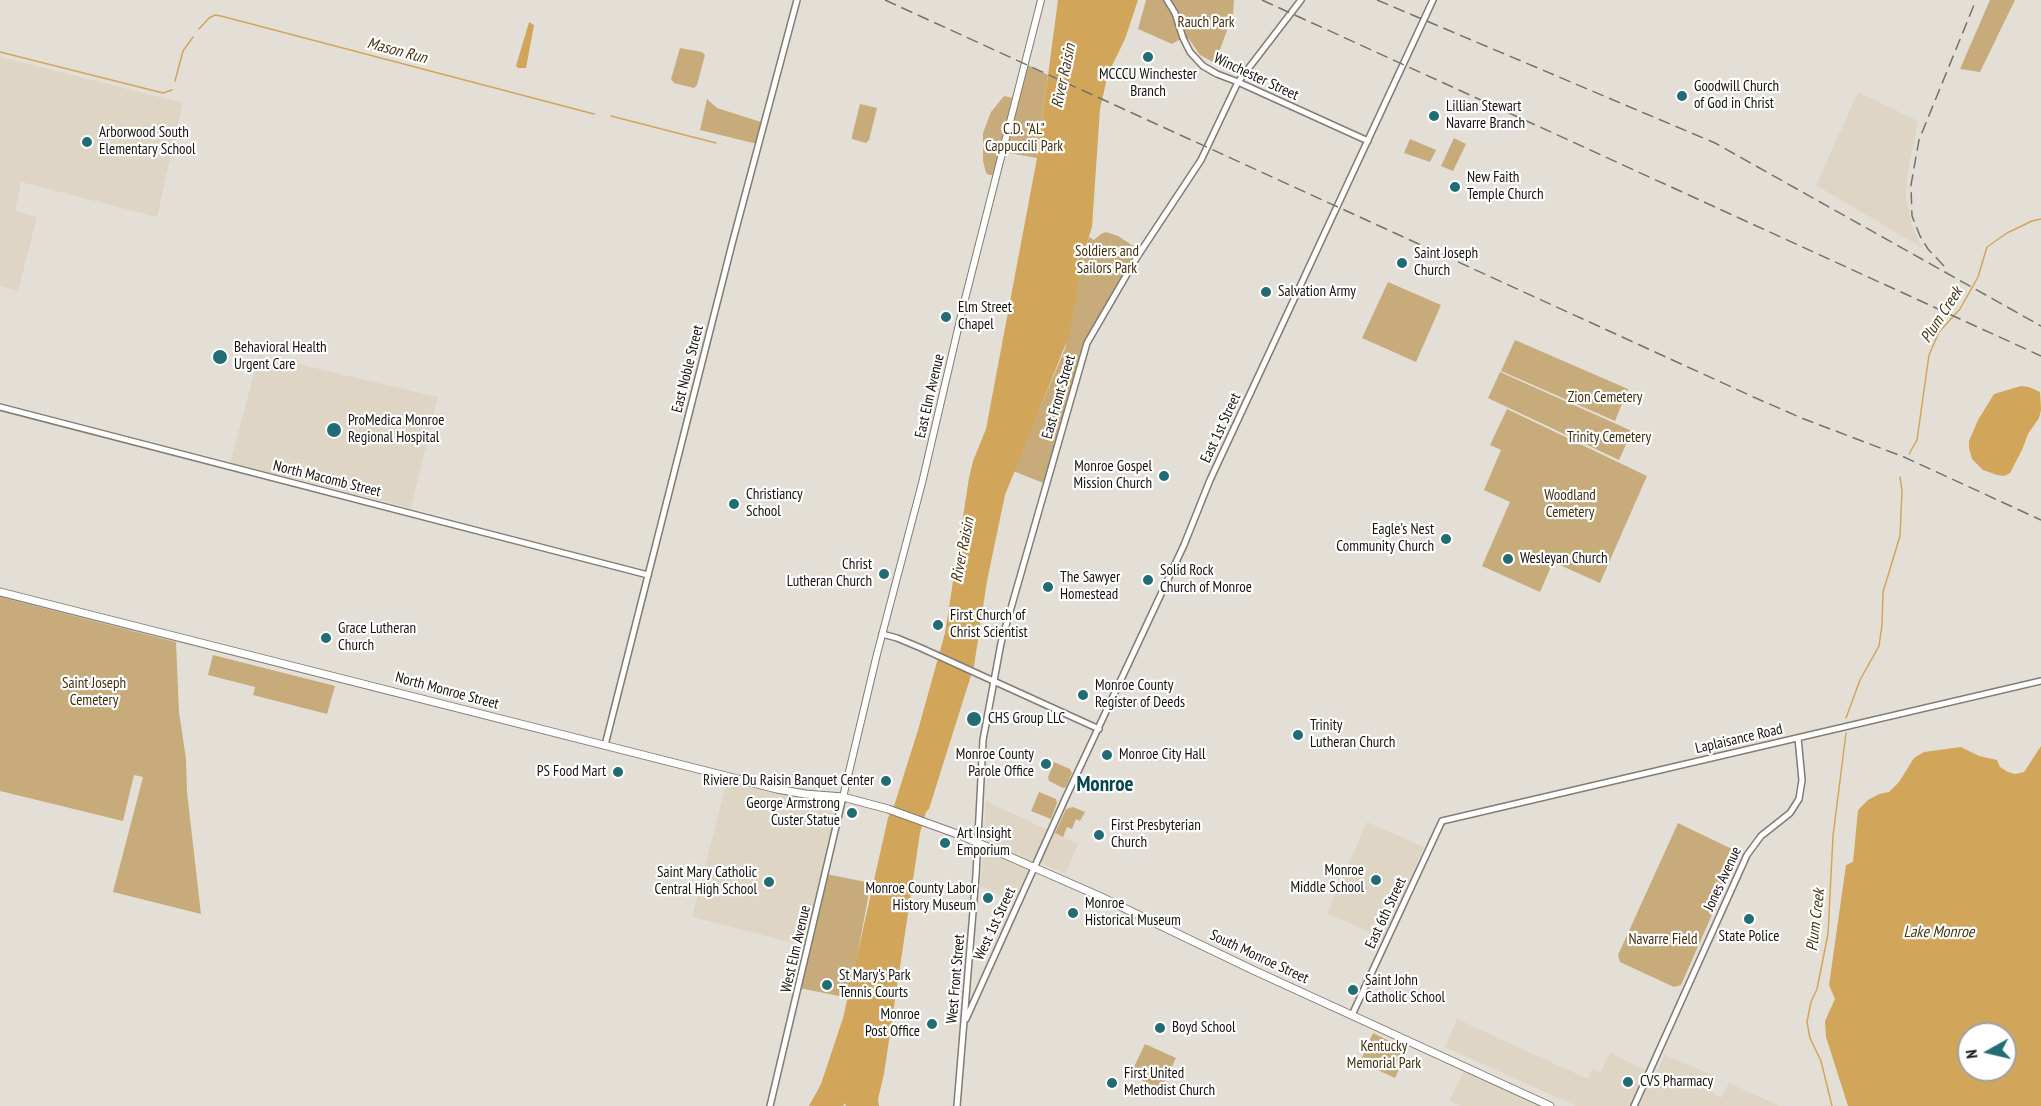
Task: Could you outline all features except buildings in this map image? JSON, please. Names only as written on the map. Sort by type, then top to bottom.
[{"type":"main road","name":"East Elm Avenue","points":[[843,797],[1041,0]]},
{"type":"main road","name":"North Monroe Street","points":[[0,592],[792,792],[843,797],[888,809]]},
{"type":"main road","name":"South Monroe Street","points":[[888,809],[978,843],[1107,900],[1550,1106]]},
{"type":"street","name":"East Noble Street","points":[[605,745],[732,244],[797,0]]},
{"type":"street","name":"Winchester Street","points":[[1167,0],[1175,13],[1190,52],[1203,66],[1368,141]]},
{"type":"street","name":"East Front Street","points":[[978,853],[983,743],[1001,643],[1087,343],[1137,257],[1201,160],[1238,82],[1301,0]]},
{"type":"street","name":"East 1st Street","points":[[1035,868],[1184,546],[1210,480],[1433,0]]},
{"type":"street","name":"North Macomb Street","points":[[0,407],[648,574]]},
{"type":"street","points":[[882,634],[937,655],[1099,729]]},
{"type":"street","name":"Laplaisance Road","points":[[1442,821],[2041,681]]},
{"type":"street","name":"Jones Avenue","points":[[1634,1106],[1747,855],[1761,836],[1790,813],[1799,799],[1802,780],[1798,738]]},
{"type":"street","name":"West Elm Avenue","points":[[770,1106],[843,797]]},
{"type":"street","name":"East 6th Street","points":[[1352,1015],[1442,821]]},
{"type":"street","name":"West Front Street","points":[[957,1106],[978,853]]},
{"type":"street","name":"West 1st Street","points":[[964,1024],[1001,938],[1035,868]]},
{"type":"shaded area","name":"Arborwood South Elementary School","points":[[0,57],[183,103],[157,217],[21,182],[15,211],[37,217],[18,291],[0,286]]},
{"type":"shaded area","points":[[1858,92],[1918,121],[1907,178],[1906,198],[1912,226],[1922,248],[1816,185]]},
{"type":"shaded area","name":"ProMedica Monroe Regional Hospital","points":[[259,355],[438,397],[411,508],[230,463]]},
{"type":"shaded area","points":[[728,776],[777,789],[843,797],[809,947],[692,917]]},
{"type":"shaded area","points":[[986,801],[1078,844],[1065,874],[1033,859],[1013,901],[980,886]]},
{"type":"shaded area","name":"Monroe Middle School","points":[[1367,822],[1424,847],[1384,939],[1327,913]]},
{"type":"shaded area","points":[[1457,1019],[1588,1079],[1592,1069],[1600,1073],[1610,1053],[1655,1074],[1665,1055],[1711,1074],[1706,1089],[1721,1098],[1729,1083],[1780,1106],[1576,1106],[1445,1047]]},
{"type":"shaded area","points":[[1464,1071],[1542,1106],[1461,1106],[1449,1101]]},
{"type":"green space","name":"Rauch Park","points":[[1146,0],[1234,0],[1233,14],[1215,63],[1200,55],[1189,39],[1179,40],[1172,44],[1138,29]]},
{"type":"green space","points":[[1990,0],[2015,0],[1980,72],[1960,69]]},
{"type":"green space","points":[[680,48],[702,52],[705,55],[697,85],[694,88],[674,83],[671,79]]},
{"type":"green space","name":"C.D. \"AL\" Cappuccili Park","points":[[1026,64],[1048,75],[1037,158],[1003,152]]},
{"type":"green space","points":[[1004,96],[1013,98],[994,175],[989,175],[986,173],[983,161],[983,133],[991,112]]},
{"type":"green space","points":[[707,99],[717,108],[761,122],[757,144],[700,130]]},
{"type":"green space","points":[[860,104],[877,108],[869,140],[866,143],[852,139]]},
{"type":"green space","points":[[1454,138],[1466,144],[1453,171],[1441,166]]},
{"type":"green space","points":[[1410,139],[1436,150],[1430,162],[1404,153]]},
{"type":"green space","name":"Soldiers and Sailors Park","points":[[1106,232],[1118,236],[1141,251],[1087,343],[1046,484],[1013,471],[1065,349],[1083,255],[1089,237],[1094,240]]},
{"type":"green space","points":[[1388,282],[1441,305],[1416,362],[1362,338]]},
{"type":"green space","name":"Zion Cemetery","points":[[1515,340],[1628,389],[1615,421],[1501,371]]},
{"type":"green space","name":"Trinity Cemetery","points":[[1500,372],[1632,431],[1619,460],[1488,398]]},
{"type":"green space","name":"Woodland Cemetery","points":[[1507,409],[1647,476],[1600,583],[1553,562],[1540,592],[1482,566],[1510,502],[1484,490],[1501,450],[1490,445]]},
{"type":"green space","name":"Saint Joseph Cemetery","points":[[0,597],[176,642],[179,712],[186,759],[187,792],[201,914],[113,892],[143,777],[134,775],[123,821],[0,791]]},
{"type":"green space","points":[[213,655],[335,686],[327,714],[253,695],[255,687],[208,675]]},
{"type":"green space","points":[[1054,762],[1070,769],[1072,773],[1066,787],[1063,788],[1049,781],[1048,777]]},
{"type":"green space","points":[[1039,792],[1056,799],[1057,803],[1051,819],[1031,811]]},
{"type":"green space","points":[[1073,807],[1085,812],[1080,821],[1076,819],[1072,829],[1067,827],[1063,837],[1055,833],[1066,809]]},
{"type":"green space","name":"Navarre Field","points":[[1678,823],[1734,850],[1737,858],[1681,985],[1674,987],[1620,962],[1618,955]]},
{"type":"green space","points":[[826,874],[871,883],[849,998],[799,988]]},
{"type":"green space","name":"Kentucky Memorial Park","points":[[1373,1033],[1408,1050],[1395,1078],[1360,1062]]},
{"type":"green space","points":[[1145,1044],[1176,1058],[1162,1087],[1130,1075]]},
{"type":"water","name":"River Raisin","points":[[1058,0],[1138,0],[1125,39],[1108,74],[1100,109],[1092,227],[1083,255],[1069,336],[1005,495],[987,581],[974,666],[920,833],[884,1074],[878,1099],[879,1106],[846,1106],[845,1103],[843,1106],[809,1106],[821,1084],[843,1018],[888,818],[918,730],[945,633],[969,478],[986,429],[1037,158]]},
{"type":"water","points":[[529,22],[534,25],[526,68],[518,68],[516,66]]},
{"type":"water","points":[[2021,386],[2040,392],[2039,418],[2028,434],[2010,473],[2004,476],[1983,470],[1972,459],[1969,448],[1969,441],[1978,420],[1994,394]]},
{"type":"water","name":"Lake Monroe","points":[[2041,746],[2041,1106],[1848,1106],[1826,1037],[1825,1021],[1835,999],[1829,985],[1846,865],[1853,862],[1858,810],[1868,800],[1889,792],[1899,782],[1914,758],[1924,752],[1961,747],[1979,756],[1997,760],[2000,767],[2015,774],[2024,772]]},
{"type":"waterway","name":"Mason Run","points":[[199,29],[209,18],[215,15],[221,16],[594,114]]},
{"type":"waterway","name":"Mason Run","points":[[175,81],[183,51],[193,37]]},
{"type":"waterway","name":"Mason Run","points":[[0,52],[163,93],[172,90]]},
{"type":"waterway","name":"Mason Run","points":[[611,116],[716,143]]},
{"type":"waterway","name":"Plum Creek","points":[[1909,454],[1917,440],[1929,355],[1939,332],[1960,309],[1978,277],[1987,247],[2007,233],[2041,219]]},
{"type":"waterway","name":"Plum Creek","points":[[1846,718],[1860,680],[1879,646],[1883,592],[1900,536],[1902,491],[1900,477]]},
{"type":"waterway","name":"Plum Creek","points":[[1832,1106],[1821,1061],[1810,1038],[1807,1022],[1811,1002],[1817,989],[1828,934],[1833,836],[1846,733]]},
{"type":"railway","points":[[885,0],[1760,400],[1904,457],[2041,520]]},
{"type":"railway","points":[[1262,0],[2041,356]]},
{"type":"railway","points":[[1377,0],[1715,143],[2041,326]]},
{"type":"railway","points":[[1944,266],[1928,249],[1920,236],[1912,216],[1911,185],[1919,140],[1976,0]]},
{"type":"place","name":"MCCCU Winchester Branch","points":[[1148,57]]},
{"type":"place","name":"Goodwill Church of God in Christ","points":[[1682,96]]},
{"type":"place","name":"Lillian Stewart Navarre Branch","points":[[1434,116]]},
{"type":"place","name":"Arborwood South Elementary School","points":[[87,142]]},
{"type":"place","name":"New Faith Temple Church","points":[[1455,187]]},
{"type":"place","name":"Saint Joseph Church","points":[[1402,263]]},
{"type":"place","name":"Salvation Army","points":[[1266,292]]},
{"type":"place","name":"Elm Street Chapel","points":[[946,317]]},
{"type":"place","name":"Behavioral Health Urgent Care","points":[[220,357]]},
{"type":"place","name":"ProMedica Monroe Regional Hospital","points":[[334,430]]},
{"type":"place","name":"Monroe Gospel Mission Church","points":[[1164,476]]},
{"type":"place","name":"Christiancy School","points":[[734,504]]},
{"type":"place","name":"Eagle's Nest Community Church","points":[[1446,539]]},
{"type":"place","name":"Wesleyan Church","points":[[1508,559]]},
{"type":"place","name":"Christ Lutheran Church","points":[[884,574]]},
{"type":"place","name":"Solid Rock Church of Monroe","points":[[1148,580]]},
{"type":"place","name":"The Sawyer Homestead","points":[[1048,587]]},
{"type":"place","name":"First Church of Christ Scientist","points":[[938,625]]},
{"type":"place","name":"Grace Lutheran Church","points":[[326,638]]},
{"type":"place","name":"Monroe County Register of Deeds","points":[[1083,695]]},
{"type":"place","name":"CHS Group LLC","points":[[974,719]]},
{"type":"place","name":"Trinity Lutheran Church","points":[[1298,735]]},
{"type":"place","name":"Monroe City Hall","points":[[1107,755]]},
{"type":"place","name":"Monroe County Parole Office","points":[[1046,764]]},
{"type":"place","name":"PS Food Mart","points":[[618,772]]},
{"type":"place","name":"Riviere Du Raisin Banquet Center","points":[[886,781]]},
{"type":"place","name":"George Armstrong Custer Statue","points":[[852,813]]},
{"type":"place","name":"First Presbyterian Church","points":[[1099,835]]},
{"type":"place","name":"Art Insight Emporium","points":[[945,843]]},
{"type":"place","name":"Monroe Middle School","points":[[1376,880]]},
{"type":"place","name":"Saint Mary Catholic Central High School","points":[[769,882]]},
{"type":"place","name":"Monroe County Labor History Museum","points":[[988,898]]},
{"type":"place","name":"Monroe Historical Museum","points":[[1073,913]]},
{"type":"place","name":"State Police","points":[[1749,919]]},
{"type":"place","name":"St Mary's Park Tennis Courts","points":[[827,985]]},
{"type":"place","name":"Saint John Catholic School","points":[[1353,990]]},
{"type":"place","name":"Monroe Post Office","points":[[932,1024]]},
{"type":"place","name":"Boyd School","points":[[1160,1028]]},
{"type":"place","name":"CVS Pharmacy","points":[[1628,1082]]},
{"type":"place","name":"First United Methodist Church","points":[[1112,1083]]},
{"type":"district","name":"Monroe","points":[[1105,785]]}]
